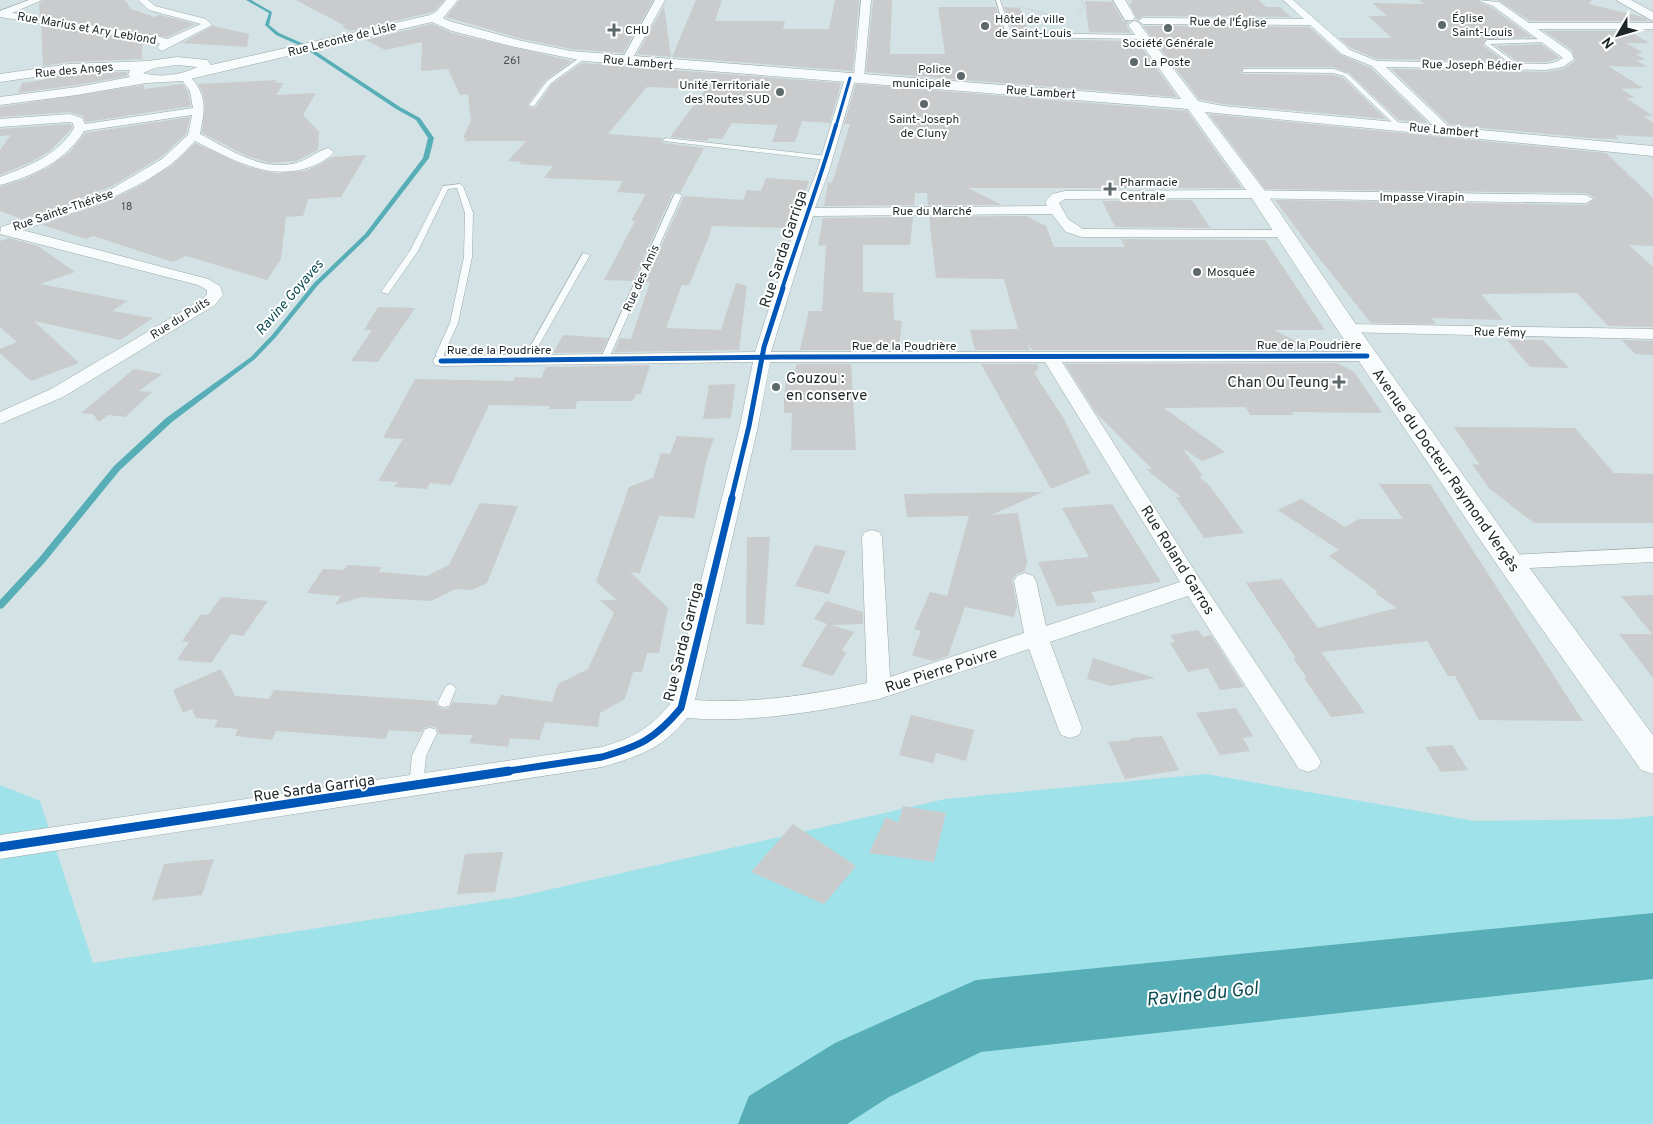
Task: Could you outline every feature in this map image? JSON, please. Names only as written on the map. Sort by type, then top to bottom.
[{"type":"main road","points":[[434,18],[441,14],[452,0]]},
{"type":"main road","points":[[1114,0],[1130,15],[1144,37]]},
{"type":"main road","points":[[1622,0],[1653,17]]},
{"type":"main road","name":"Rue Leconte de Lisle","points":[[144,79],[184,76],[201,68],[251,61],[434,18]]},
{"type":"main road","name":"Rue Lambert","points":[[434,18],[446,24],[546,52],[584,57],[1193,104],[1223,110],[1653,151]]},
{"type":"main road","name":"Avenue du Docteur Raymond Vergès","points":[[1144,37],[1259,195],[1348,329],[1510,562],[1650,755]]},
{"type":"main road","name":"Rue des Anges","points":[[0,78],[94,66],[185,61],[201,68]]},
{"type":"main road","points":[[144,79],[136,77],[134,73],[153,64]]},
{"type":"main road","points":[[0,101],[77,91],[144,79]]},
{"type":"street","points":[[0,14],[37,0]]},
{"type":"street","points":[[143,0],[152,8],[203,21],[207,25],[164,45]]},
{"type":"street","points":[[626,61],[660,0]]},
{"type":"street","name":"Rue Sarda Garriga","points":[[0,847],[602,757],[641,746],[661,733],[681,708],[749,426],[764,347],[806,212],[827,158],[854,78],[866,0]]},
{"type":"street","name":"Rue Joseph Bédier","points":[[1288,0],[1346,52],[1376,64],[1546,67],[1566,62],[1569,59],[1567,54],[1496,4],[1482,0]]},
{"type":"street","name":"Rue Marius et Ary Leblond","points":[[0,14],[144,36],[164,45],[185,61]]},
{"type":"street","name":"Rue de l'Église","points":[[1130,15],[1312,22]]},
{"type":"street","points":[[1527,26],[1653,26]]},
{"type":"street","name":"Rue Marius et Ary Leblond","points":[[153,64],[164,55],[164,45]]},
{"type":"street","points":[[1376,64],[1445,130]]},
{"type":"street","points":[[184,76],[196,91],[199,111],[194,136],[254,164],[278,170],[305,165],[328,152]]},
{"type":"street","points":[[80,128],[199,111]]},
{"type":"street","points":[[0,123],[70,118],[78,120],[80,128],[74,141],[56,156],[0,181]]},
{"type":"street","name":"Rue Sainte-Thérèse","points":[[3,231],[73,210],[118,191],[166,162],[194,136]]},
{"type":"street","points":[[1259,195],[1065,195],[1053,200],[1067,227],[1087,233],[1285,233]]},
{"type":"street","name":"Impasse Virapin","points":[[1259,195],[1586,199]]},
{"type":"street","name":"Rue du Marché","points":[[806,212],[1057,210]]},
{"type":"street","name":"Rue du Puits","points":[[0,419],[57,393],[209,302],[215,295],[215,289],[203,282],[3,231]]},
{"type":"street","name":"Rue Fémy","points":[[1348,329],[1653,334]]},
{"type":"street","name":"Rue de la Poudrière","points":[[440,362],[1050,356],[1368,356]]},
{"type":"street","name":"Rue Roland Garros","points":[[1050,356],[1193,586],[1308,762]]},
{"type":"street","points":[[872,537],[879,690]]},
{"type":"street","points":[[1510,562],[1653,555]]},
{"type":"street","points":[[1025,581],[1037,639],[1070,728]]},
{"type":"street","name":"Rue Pierre Poivre","points":[[681,708],[735,710],[839,699],[879,690],[1193,586]]},
{"type":"lane","points":[[999,3],[1008,31],[1013,35],[1144,37]]},
{"type":"lane","points":[[1517,66],[1487,44],[1487,42],[1548,41]]},
{"type":"lane","points":[[532,105],[549,82],[584,57]]},
{"type":"lane","points":[[1244,71],[1334,71],[1346,75],[1399,126]]},
{"type":"lane","points":[[666,140],[827,158]]},
{"type":"lane","points":[[385,292],[414,251],[445,187],[460,186],[469,213],[468,256],[454,323],[440,354],[440,362]]},
{"type":"lane","name":"Rue des Amis","points":[[604,360],[678,195]]},
{"type":"lane","points":[[526,361],[586,255]]},
{"type":"lane","points":[[444,702],[450,689]]},
{"type":"lane","points":[[416,786],[419,756],[430,733]]},
{"type":"path","points":[[1073,18],[1084,7],[1082,0]]},
{"type":"path","points":[[999,3],[1060,18]]},
{"type":"shaded area","points":[[1206,774],[1475,821],[1623,819],[1653,816],[1653,1124],[0,1124],[0,785],[40,801],[93,963],[517,897],[945,799]]},
{"type":"building","points":[[44,0],[125,0],[131,9],[154,17],[160,15],[195,24],[167,37],[40,16],[39,3]]},
{"type":"building","points":[[296,0],[444,0],[436,10],[429,13],[350,31],[341,26],[345,26]]},
{"type":"building","points":[[460,0],[653,0],[623,53],[571,49],[522,39],[446,17]]},
{"type":"building","points":[[696,0],[722,0],[715,21],[781,21],[785,22],[783,29],[829,29],[835,0],[859,0],[853,71],[672,57]]},
{"type":"building","points":[[873,0],[892,0],[890,54],[945,54],[938,7],[996,7],[1003,32],[1013,39],[1137,41],[1177,97],[866,72]]},
{"type":"building","points":[[1131,0],[1259,0],[1266,7],[1280,7],[1291,17],[1143,16],[1137,20],[1129,3],[1133,3]]},
{"type":"building","points":[[1419,0],[1475,0],[1492,8],[1532,37],[1486,39],[1483,46],[1505,61],[1377,59],[1351,48],[1339,38],[1392,38],[1368,16],[1387,16],[1372,3],[1424,4]]},
{"type":"building","points":[[1498,0],[1592,0],[1589,4],[1642,17],[1649,21],[1530,21]]},
{"type":"building","points":[[1085,1],[1112,2],[1123,21],[1129,22],[1126,25],[1131,33],[1089,32]]},
{"type":"building","points":[[664,6],[671,57],[637,54]]},
{"type":"building","points":[[1004,7],[1020,8],[1029,31],[1015,31],[1012,29]]},
{"type":"building","points":[[432,24],[452,33],[572,61],[546,80],[528,104],[530,108],[536,107],[552,84],[582,63],[841,83],[830,123],[802,121],[795,142],[772,142],[778,125],[732,123],[722,139],[709,138],[707,141],[670,137],[706,89],[647,87],[608,134],[663,138],[661,140],[664,143],[704,148],[680,193],[673,192],[633,281],[604,280],[635,221],[631,221],[646,194],[617,192],[623,181],[544,178],[553,166],[519,164],[522,162],[508,161],[526,141],[464,141],[466,138],[463,138],[471,121],[468,94],[460,95],[448,69],[421,71],[422,42],[385,50],[366,40]]},
{"type":"building","points":[[41,25],[153,44],[142,45],[142,59],[69,62],[43,66]]},
{"type":"building","points":[[213,26],[249,34],[247,47],[182,43]]},
{"type":"building","points":[[1143,26],[1309,27],[1341,55],[1371,68],[1428,123],[1399,120],[1349,73],[1334,67],[1244,67],[1240,72],[1242,74],[1333,75],[1343,78],[1386,119],[1223,104],[1199,99]]},
{"type":"building","points":[[1544,31],[1653,31],[1631,32],[1649,43],[1626,43],[1643,53],[1636,54],[1645,60],[1636,60],[1647,67],[1608,66],[1643,88],[1621,89],[1635,98],[1626,98],[1653,116],[1644,116],[1653,123],[1653,137],[1614,135],[1619,139],[1590,138],[1450,125],[1391,69],[1546,72],[1563,69],[1575,61],[1572,50]]},
{"type":"building","points":[[1541,44],[1560,58],[1546,62],[1518,62],[1496,46]]},
{"type":"building","points":[[127,72],[127,76],[18,93],[22,83],[44,80],[44,78],[69,74]]},
{"type":"building","points":[[276,80],[274,82],[284,83],[276,95],[316,93],[303,115],[319,132],[318,150],[296,161],[271,163],[247,156],[202,133],[205,106],[203,93],[198,84]]},
{"type":"building","points":[[183,84],[188,92],[191,106],[86,122],[83,116],[70,112],[0,117],[0,107],[144,85],[144,89]]},
{"type":"building","points":[[856,84],[1187,111],[1242,188],[968,188],[1002,205],[928,205],[927,193],[915,193],[914,205],[824,206],[828,182],[831,183],[834,177],[850,124],[844,124]]},
{"type":"building","points":[[1209,114],[1606,153],[1653,198],[1653,246],[1629,245],[1653,267],[1653,327],[1608,326],[1577,293],[1481,294],[1503,320],[1432,318],[1436,324],[1371,323],[1275,200],[1586,205],[1595,198],[1586,193],[1265,189]]},
{"type":"building","points":[[190,117],[186,134],[161,157],[112,186],[22,219],[0,211],[0,187],[25,179],[49,167],[70,152],[85,133]]},
{"type":"building","points":[[69,124],[72,128],[50,151],[31,162],[0,175],[0,150],[11,135],[0,136],[0,129]]},
{"type":"building","points":[[195,143],[247,167],[275,173],[305,171],[332,157],[366,155],[341,197],[308,199],[303,216],[286,217],[281,259],[267,280],[186,256],[173,262],[93,236],[86,239],[42,225],[99,205],[136,188],[171,166]]},
{"type":"building","points":[[766,178],[809,181],[793,228],[712,226],[689,285],[682,285],[666,328],[721,330],[736,283],[747,286],[739,350],[614,352],[620,338],[631,339],[650,282],[645,282],[684,196],[743,200],[747,190],[761,191]]},
{"type":"building","points":[[1192,200],[1210,228],[1115,227],[1102,201]]},
{"type":"building","points":[[1026,216],[1046,226],[1054,247],[1125,247],[1121,239],[1265,240],[1325,330],[1274,330],[1313,350],[1033,350],[1027,344],[1030,350],[975,350],[970,330],[1018,329],[1004,279],[936,278],[929,217]]},
{"type":"building","points":[[913,217],[910,245],[863,245],[863,292],[893,293],[894,320],[902,321],[899,347],[892,350],[800,350],[809,311],[822,311],[826,245],[818,246],[823,218]]},
{"type":"building","points":[[9,238],[38,246],[75,272],[40,284],[127,301],[112,311],[153,318],[120,340],[34,321],[79,363],[31,381],[0,353],[0,349],[17,342],[0,327],[0,241]]},
{"type":"building","points":[[378,307],[415,308],[378,362],[351,361],[372,330],[364,330]]},
{"type":"building","points":[[563,335],[608,338],[602,352],[553,353]]},
{"type":"building","points":[[1507,340],[1543,340],[1569,368],[1530,367]]},
{"type":"building","points":[[1622,340],[1653,341],[1653,355],[1635,354]]},
{"type":"building","points":[[1337,363],[1354,372],[1382,413],[1292,412],[1293,415],[1250,415],[1246,407],[1164,408],[1225,452],[1202,461],[1182,448],[1203,476],[1199,477],[1209,485],[1244,533],[1204,538],[1176,497],[1181,497],[1146,469],[1152,469],[1097,414],[1065,364]]},
{"type":"building","points":[[797,364],[851,364],[856,450],[791,450],[792,413],[784,413],[784,399],[787,374],[794,374]]},
{"type":"building","points":[[981,364],[1037,364],[1039,368],[1034,373],[1064,419],[1090,473],[1051,489]]},
{"type":"building","points":[[650,365],[641,394],[636,394],[633,401],[577,401],[575,409],[549,409],[550,406],[489,405],[451,485],[430,483],[427,489],[394,487],[398,482],[378,481],[403,439],[383,438],[415,379],[513,381],[515,377],[541,378],[546,367]]},
{"type":"building","points":[[134,369],[162,374],[139,391],[152,392],[125,417],[108,415],[99,422],[93,414],[81,413]]},
{"type":"building","points":[[735,384],[731,418],[703,419],[709,385]]},
{"type":"building","points":[[1454,427],[1575,428],[1614,473],[1653,474],[1653,523],[1534,523],[1490,489],[1472,464],[1480,465]]},
{"type":"building","points":[[677,436],[714,438],[707,458],[694,518],[659,516],[640,573],[630,572],[668,608],[659,653],[647,653],[642,672],[633,672],[625,699],[600,713],[598,727],[545,722],[539,740],[510,738],[508,747],[469,743],[473,735],[439,734],[437,728],[430,726],[425,727],[421,732],[389,730],[385,739],[276,731],[272,740],[235,736],[238,729],[214,727],[218,720],[196,718],[192,709],[183,713],[173,690],[221,669],[235,696],[269,699],[274,690],[436,701],[437,706],[444,709],[449,708],[453,702],[496,705],[501,695],[552,702],[558,684],[588,669],[614,613],[600,600],[617,600],[596,582],[629,487],[653,478],[661,453],[670,454]]},
{"type":"building","points":[[1379,484],[1430,484],[1583,721],[1479,720],[1455,676],[1448,676],[1427,641],[1321,652],[1365,713],[1331,717],[1304,678],[1307,678],[1293,658],[1296,658],[1246,583],[1282,579],[1318,628],[1397,608],[1329,556],[1339,550],[1278,510],[1301,499],[1345,527],[1359,519],[1403,519]]},
{"type":"building","points":[[1043,492],[991,515],[1018,513],[1027,562],[1025,571],[1016,574],[1012,580],[1017,606],[1014,617],[965,607],[948,656],[933,661],[912,655],[921,631],[914,629],[930,592],[947,596],[969,516],[907,517],[904,494]]},
{"type":"building","points":[[480,503],[518,506],[487,583],[472,590],[455,589],[431,601],[362,597],[335,605],[341,596],[307,593],[323,569],[344,570],[347,565],[382,567],[379,572],[427,576],[449,565]]},
{"type":"building","points":[[1112,504],[1161,582],[1091,592],[1096,602],[1057,606],[1038,562],[1089,557],[1062,508]]},
{"type":"building","points":[[747,537],[770,537],[764,625],[746,624]]},
{"type":"building","points":[[815,545],[846,551],[829,594],[795,586]]},
{"type":"building","points":[[1653,595],[1653,678],[1619,634],[1652,634],[1621,596]]},
{"type":"building","points":[[221,597],[268,601],[243,636],[231,634],[211,663],[177,660],[189,642],[182,641],[201,614],[208,615]]},
{"type":"building","points":[[826,601],[863,612],[863,624],[831,625],[854,632],[842,650],[846,653],[833,676],[801,666],[827,624],[814,619]]},
{"type":"building","points":[[1198,630],[1203,637],[1211,635],[1244,687],[1220,690],[1208,668],[1188,672],[1170,643],[1175,642],[1170,635]]},
{"type":"building","points":[[1093,658],[1155,678],[1110,686],[1087,679]]},
{"type":"building","points":[[1236,708],[1253,736],[1243,738],[1250,751],[1220,755],[1196,713]]},
{"type":"building","points":[[911,715],[974,730],[966,761],[936,753],[933,763],[899,755]]},
{"type":"building","points":[[1162,736],[1179,770],[1125,779],[1108,742],[1131,740],[1130,738]]},
{"type":"building","points":[[1452,745],[1468,770],[1441,772],[1425,747]]},
{"type":"building","points":[[903,806],[946,813],[934,862],[869,853],[886,817],[898,823]]},
{"type":"building","points":[[793,824],[856,866],[824,904],[751,872]]},
{"type":"building","points":[[503,852],[495,892],[457,894],[465,854]]},
{"type":"building","points":[[214,859],[202,895],[152,900],[164,864]]},
{"type":"waterway","name":"Ravine Goyaves","points":[[0,606],[42,560],[117,468],[169,420],[253,358],[274,336],[316,284],[367,235],[426,158],[431,138],[418,119],[398,108],[305,46],[272,30],[267,25],[271,13],[248,0]]},
{"type":"waterway","name":"Ravine du Gol","points":[[777,1124],[862,1070],[976,1016],[1653,946]]},
{"type":"cycle path","points":[[0,847],[602,757],[647,741],[663,729],[681,708],[749,426],[764,347],[807,212],[823,171],[850,78]]},
{"type":"cycle path","points":[[441,361],[780,357],[1367,356]]},
{"type":"place","name":"Église Saint-Louis","points":[[1442,25]]},
{"type":"place","name":"Hôtel de ville de Saint-Louis","points":[[985,26]]},
{"type":"place","name":"Société Générale","points":[[1168,28]]},
{"type":"place","name":"CHU","points":[[614,30]]},
{"type":"place","name":"La Poste","points":[[1134,62]]},
{"type":"place","name":"Police municipale","points":[[961,76]]},
{"type":"place","name":"Unité Territoriale des Routes SUD","points":[[780,92]]},
{"type":"place","name":"Saint-Joseph de Cluny","points":[[924,104]]},
{"type":"place","name":"Pharmacie Centrale","points":[[1110,189]]},
{"type":"place","name":"Mosquée","points":[[1197,272]]},
{"type":"place","name":"Chan Ou Teung","points":[[1339,382]]},
{"type":"place","name":"Gouzou : en conserve","points":[[776,387]]}]
